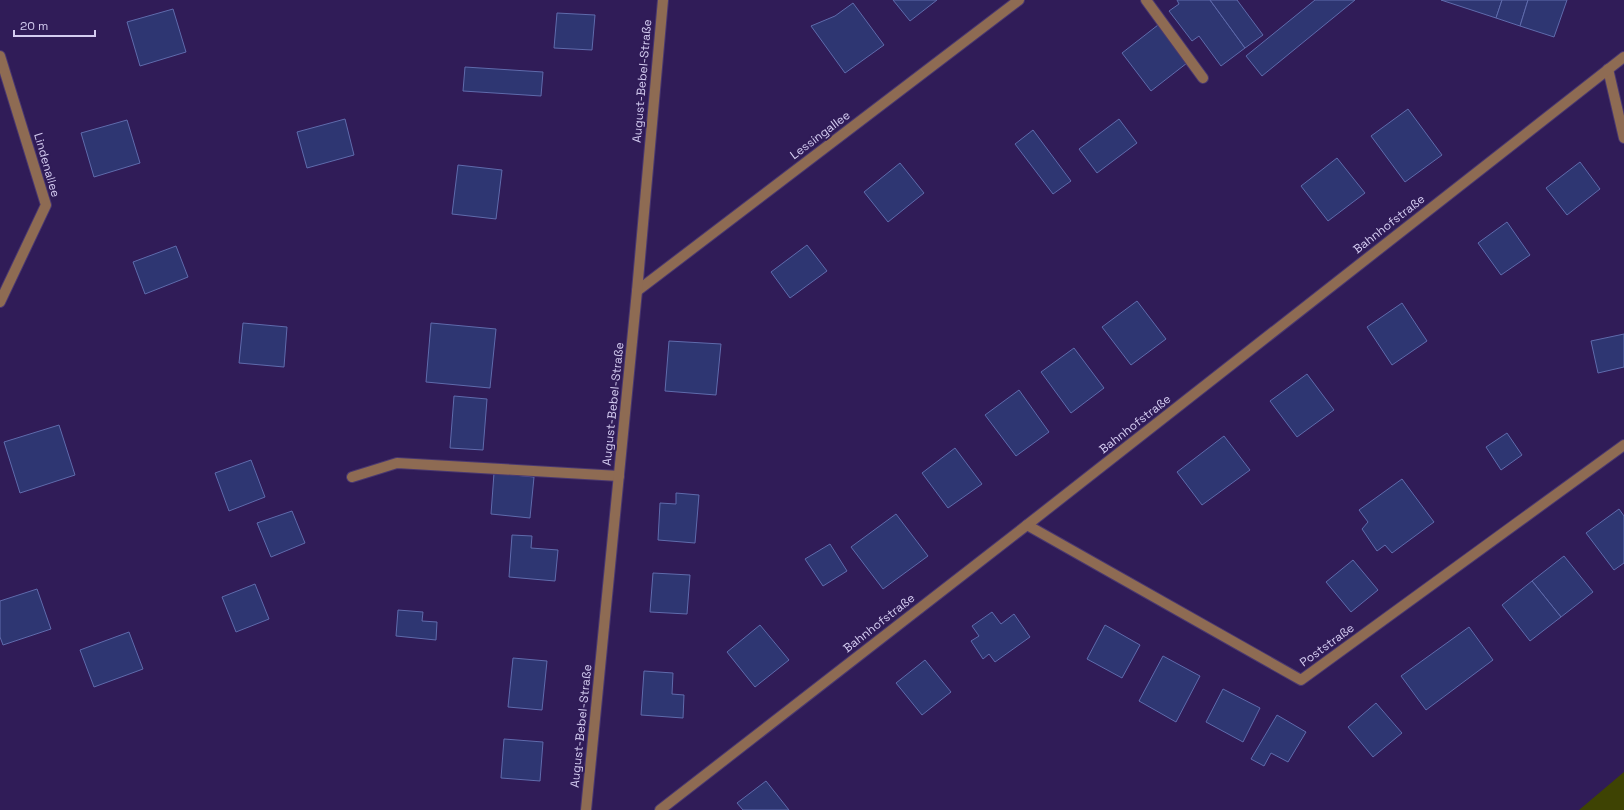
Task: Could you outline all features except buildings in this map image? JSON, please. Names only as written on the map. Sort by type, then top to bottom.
[{"type":"street","name":"August-Bebel-Straße","points":[[586,810],[637,291],[663,0]]},
{"type":"street","name":"Lessingallee","points":[[637,291],[1019,0]]},
{"type":"street","points":[[1146,0],[1203,78]]},
{"type":"street","name":"Lindenallee","points":[[0,56],[46,205],[11,276],[0,302]]},
{"type":"street","name":"Bahnhofstraße","points":[[660,810],[1027,525],[1624,57]]},
{"type":"street","points":[[1608,69],[1624,138]]},
{"type":"street","points":[[0,279],[11,276]]},
{"type":"street","name":"Poststraße","points":[[1027,525],[1301,680],[1624,445]]},
{"type":"street","points":[[352,477],[397,463],[619,476]]},
{"type":"green space","points":[[1624,772],[1624,810],[1579,810]]}]
